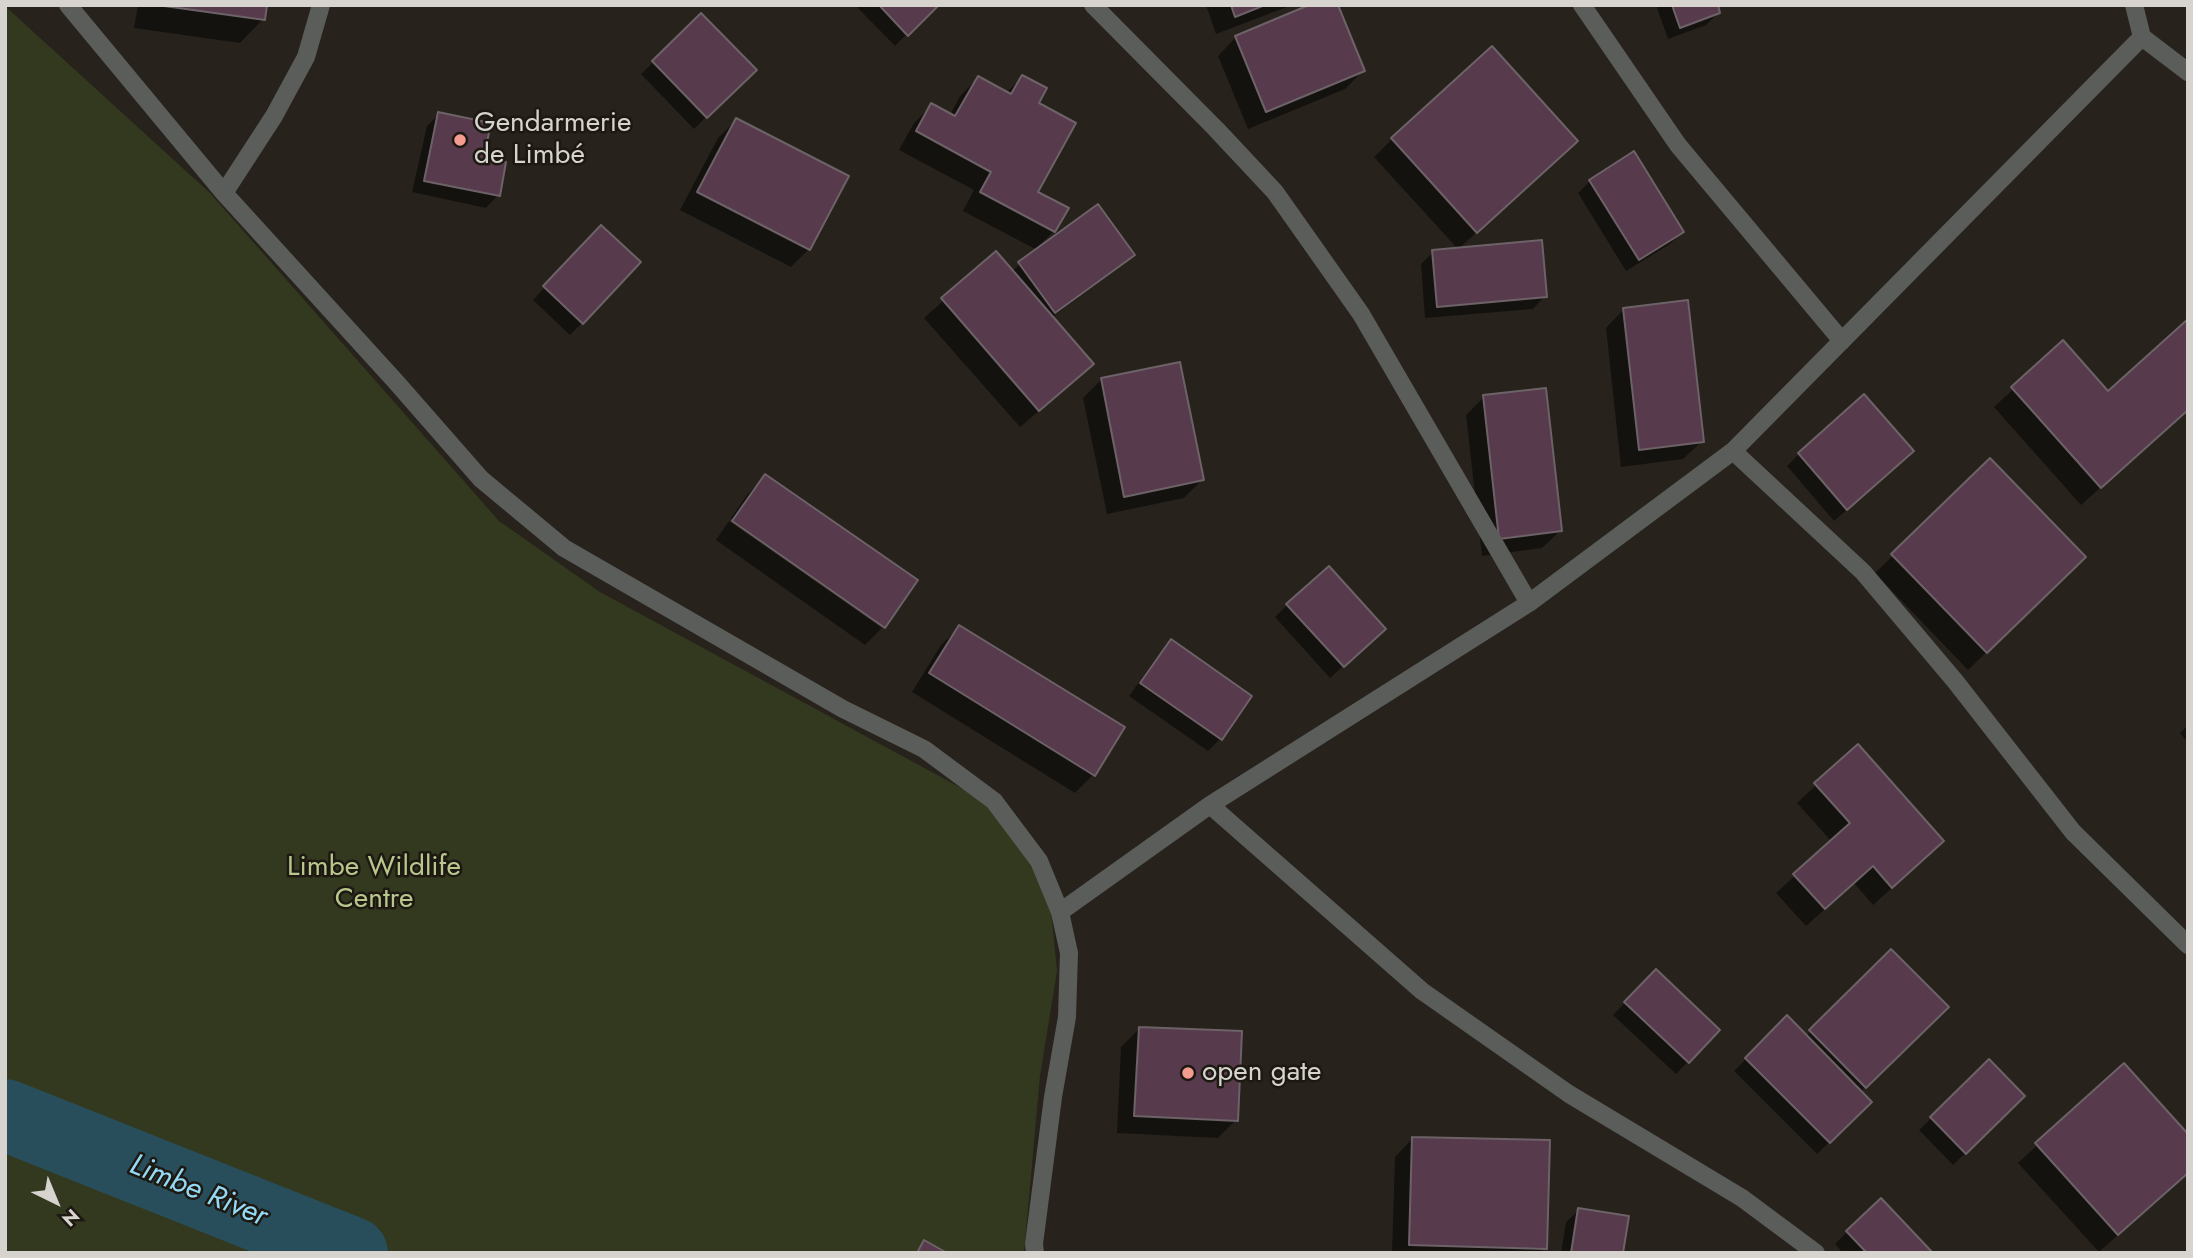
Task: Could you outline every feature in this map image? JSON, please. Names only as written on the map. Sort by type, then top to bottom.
[{"type":"street","points":[[68,5],[224,193],[481,479],[564,548],[843,709],[923,749],[994,801],[1039,861],[1059,912],[1069,953],[1068,1017],[1053,1097],[1035,1253]]},
{"type":"street","points":[[224,193],[274,116],[306,57],[321,5]]},
{"type":"street","points":[[1093,5],[1275,192],[1382,349],[1529,603]]},
{"type":"street","points":[[1582,5],[1678,145],[1842,341]]},
{"type":"street","points":[[2134,5],[2142,37],[2188,72]]},
{"type":"street","points":[[1059,912],[1210,806],[1529,603],[1733,451],[2142,37]]},
{"type":"street","points":[[1733,451],[1863,572],[1955,681],[2073,832],[2188,945]]},
{"type":"street","points":[[1210,806],[1422,991],[1569,1094],[1742,1198],[1816,1253]]},
{"type":"green space","name":"Limbe Wildlife Centre","points":[[5,6],[210,193],[499,521],[600,592],[987,802],[1034,862],[1051,910],[1057,971],[1040,1076],[1024,1253],[5,1253]]},
{"type":"building","points":[[157,5],[267,5],[265,20]]},
{"type":"building","points":[[879,5],[939,5],[908,36]]},
{"type":"building","points":[[1231,5],[1265,5],[1235,17]]},
{"type":"building","points":[[1309,5],[1338,5],[1365,71],[1266,112],[1235,36]]},
{"type":"building","points":[[1672,5],[1718,5],[1720,13],[1680,28]]},
{"type":"building","points":[[701,13],[757,70],[707,118],[652,61]]},
{"type":"building","points":[[1492,46],[1578,141],[1477,233],[1391,138]]},
{"type":"building","points":[[1022,75],[1047,88],[1039,103],[1076,123],[1038,192],[1069,208],[1055,232],[980,192],[991,172],[916,131],[931,103],[955,116],[978,76],[1011,94]]},
{"type":"building","name":"Gendarmerie de Limbé","points":[[438,112],[491,123],[484,157],[506,162],[500,196],[424,181]]},
{"type":"building","points":[[736,118],[849,176],[810,250],[697,192]]},
{"type":"building","points":[[1634,151],[1684,232],[1639,260],[1589,180]]},
{"type":"building","points":[[1098,204],[1135,255],[1055,313],[1018,262]]},
{"type":"building","points":[[601,225],[641,262],[583,324],[543,286]]},
{"type":"building","points":[[1542,240],[1547,297],[1437,307],[1432,250]]},
{"type":"building","points":[[996,251],[1094,364],[1039,411],[941,298]]},
{"type":"building","points":[[1688,300],[1704,442],[1639,450],[1623,308]]},
{"type":"building","points":[[2188,319],[2188,410],[2101,488],[2011,387],[2063,340],[2108,391]]},
{"type":"building","points":[[1180,362],[1204,480],[1124,497],[1101,378]]},
{"type":"building","points":[[1546,388],[1562,531],[1499,539],[1483,395]]},
{"type":"building","points":[[1864,394],[1914,451],[1847,510],[1798,453]]},
{"type":"building","points":[[1990,458],[2086,557],[1987,653],[1891,554]]},
{"type":"building","points":[[765,474],[918,580],[885,628],[732,521]]},
{"type":"building","points":[[1329,566],[1386,629],[1344,667],[1286,604]]},
{"type":"building","points":[[959,625],[1125,727],[1095,776],[929,673]]},
{"type":"building","points":[[1171,639],[1252,696],[1222,740],[1140,683]]},
{"type":"building","points":[[1858,744],[1944,841],[1892,888],[1873,866],[1825,909],[1793,874],[1850,823],[1814,783]]},
{"type":"building","points":[[1891,949],[1949,1007],[1866,1088],[1809,1030]]},
{"type":"building","points":[[1656,969],[1720,1030],[1689,1063],[1624,1002]]},
{"type":"building","points":[[1787,1015],[1872,1102],[1830,1143],[1745,1058]]},
{"type":"building","name":"open gate","points":[[1139,1027],[1242,1031],[1238,1121],[1134,1116]]},
{"type":"building","points":[[1989,1059],[2025,1096],[1966,1154],[1930,1117]]},
{"type":"building","points":[[2124,1063],[2188,1134],[2188,1173],[2118,1235],[2035,1143]]},
{"type":"building","points":[[1412,1137],[1550,1140],[1547,1249],[1409,1245]]},
{"type":"building","points":[[1881,1198],[1933,1253],[1867,1253],[1846,1231]]},
{"type":"building","points":[[1578,1208],[1629,1216],[1623,1253],[1571,1253]]},
{"type":"building","points":[[924,1240],[947,1253],[917,1253]]},
{"type":"waterway","name":"Limbe River","points":[[5,1115],[352,1253]]},
{"type":"place","name":"Gendarmerie de Limbé","points":[[460,140]]},
{"type":"place","name":"open gate","points":[[1188,1073]]}]
